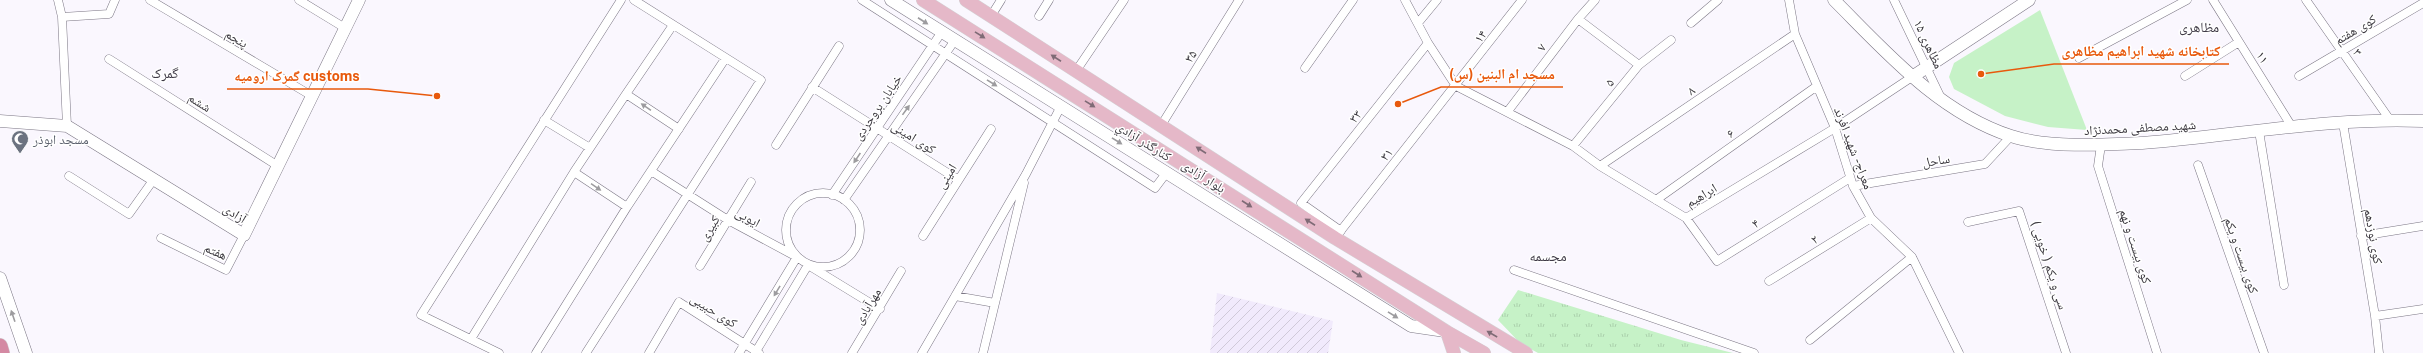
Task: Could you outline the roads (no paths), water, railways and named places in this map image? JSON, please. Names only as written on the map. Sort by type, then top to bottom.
[{"type":"highway","points":[[0,346],[2,353]]},
{"type":"main road","name":"بلوار آزادی","points":[[923,0],[1447,332],[1484,353]]},
{"type":"main road","name":"بلوار آزادی","points":[[966,0],[1076,71],[1526,353]]},
{"type":"main road","points":[[1447,332],[1454,353]]},
{"type":"street","points":[[58,0],[62,17],[68,126]]},
{"type":"street","points":[[62,17],[109,14],[115,0]]},
{"type":"street","name":"پنجم","points":[[150,0],[312,96]]},
{"type":"street","points":[[299,0],[345,28]]},
{"type":"street","name":"آزادی","points":[[0,121],[68,126],[244,235],[359,0]]},
{"type":"street","points":[[499,353],[420,315],[621,0]]},
{"type":"street","points":[[586,353],[761,80],[634,0]]},
{"type":"street","points":[[862,0],[1155,188],[1166,172]]},
{"type":"street","name":"کنارگذر آزادي","points":[[891,0],[941,33],[955,40],[1061,106],[1411,326],[1447,332]]},
{"type":"street","points":[[991,16],[1001,0]]},
{"type":"street","points":[[1039,16],[1049,0]]},
{"type":"street","points":[[1076,71],[1124,0]]},
{"type":"street","name":"۳۵","points":[[1162,124],[1239,0]]},
{"type":"street","points":[[1305,68],[1353,0]]},
{"type":"street","points":[[1405,0],[1428,43],[1456,86]]},
{"type":"street","points":[[1418,23],[1437,0]]},
{"type":"street","name":"۱۴","points":[[1456,86],[1522,0]]},
{"type":"street","name":"۷","points":[[1508,111],[1578,19],[1595,0]]},
{"type":"street","points":[[1692,23],[1718,0]]},
{"type":"street","name":"معراج - شهید افرند","points":[[1789,0],[1795,34],[1835,128],[1852,182],[1871,218],[1912,257],[1959,353]]},
{"type":"street","name":"شهید مصطفی محمدنژاد","points":[[1834,0],[1912,78],[1941,99],[1970,116],[2011,136],[2047,142],[2101,145],[2192,139],[2259,130],[2343,123],[2390,120],[2423,121]]},
{"type":"street","name":"۱۵ مظاهری","points":[[1894,0],[1941,99]]},
{"type":"street","points":[[1912,78],[2029,0]]},
{"type":"street","points":[[2079,58],[2187,0]]},
{"type":"street","name":"۱۱","points":[[2213,0],[2292,127]]},
{"type":"street","name":"۳","points":[[2306,0],[2343,50],[2390,120]]},
{"type":"street","name":"کوی هفتم","points":[[2299,76],[2421,4]]},
{"type":"street","points":[[941,33],[950,17]]},
{"type":"street","points":[[1578,19],[1639,65]]},
{"type":"street","points":[[471,339],[574,172],[673,25]]},
{"type":"street","points":[[955,40],[965,26]]},
{"type":"street","name":"خیابان بروجردی","points":[[832,195],[941,33]]},
{"type":"street","name":"۸","points":[[1600,166],[1795,34]]},
{"type":"street","name":"خیابان بروجردی","points":[[844,200],[888,135],[947,54],[955,40]]},
{"type":"street","name":"۵","points":[[1573,146],[1639,65],[1671,40]]},
{"type":"street","points":[[2185,76],[2239,42]]},
{"type":"street","name":"۳۳","points":[[1338,234],[1302,203],[1428,43]]},
{"type":"street","points":[[776,145],[839,46]]},
{"type":"street","name":"ششم","points":[[109,59],[278,166]]},
{"type":"street","points":[[536,353],[627,207],[726,59]]},
{"type":"street","name":"ابراهیم","points":[[1456,86],[1508,111],[1573,146],[1600,166],[1686,218],[1835,128],[1912,78]]},
{"type":"street","name":"۳۱","points":[[1338,234],[1456,86]]},
{"type":"street","name":"۶","points":[[1656,200],[1818,86]]},
{"type":"street","name":"کوی امینی","points":[[812,87],[957,179]]},
{"type":"street","points":[[626,94],[679,129]]},
{"type":"street","points":[[922,353],[1026,174],[1061,106]]},
{"type":"street","points":[[544,120],[590,148]]},
{"type":"street","name":"کوی نوزدهم","points":[[2343,123],[2375,316],[2379,353]]},
{"type":"street","name":"امینی","points":[[923,236],[957,179],[991,129]]},
{"type":"street","points":[[2259,130],[2284,285]]},
{"type":"street","name":"ساحل","points":[[1852,182],[1984,164],[2011,136]]},
{"type":"street","name":"کوی بیست و نهم","points":[[2101,145],[2098,166],[2157,353]]},
{"type":"street","name":"کوی بیست و یکم","points":[[2198,165],[2264,353]]},
{"type":"street","name":"ایوبی","points":[[651,171],[728,220],[797,257]]},
{"type":"street","points":[[574,172],[627,207]]},
{"type":"street","points":[[982,353],[1026,174]]},
{"type":"street","points":[[69,176],[129,214],[154,179]]},
{"type":"street","name":"کبیری","points":[[700,266],[752,182]]},
{"type":"street","name":"۴","points":[[1686,218],[1717,261],[1852,182]]},
{"type":"street","points":[[808,265],[820,267],[837,264],[852,253],[857,243],[860,231],[858,219],[852,208],[844,200],[832,195],[820,194],[808,197],[798,203],[790,213],[786,224],[786,236],[790,248],[797,257],[808,265],[880,309]]},
{"type":"street","name":"سی و یکم ( خویی )","points":[[1968,222],[2020,211],[2066,353]]},
{"type":"street","name":"۲","points":[[1769,281],[1871,218]]},
{"type":"street","points":[[2361,236],[2423,226]]},
{"type":"street","name":"هفتم","points":[[161,238],[226,270],[244,235]]},
{"type":"street","points":[[739,353],[797,257]]},
{"type":"street","points":[[1810,340],[1912,257]]},
{"type":"street","points":[[745,344],[757,352],[808,265]]},
{"type":"street","points":[[1514,270],[1754,353]]},
{"type":"street","name":"مهرآبادی","points":[[852,353],[902,271]]},
{"type":"street","points":[[0,278],[26,353]]},
{"type":"street","points":[[955,296],[995,303]]},
{"type":"street","name":"کوی حبیبی","points":[[650,353],[679,302],[745,344]]},
{"type":"street","points":[[2375,316],[2423,309]]},
{"type":"place","name":"کتابخانه شهید ابراهیم مظاهری","points":[[1981,74]]},
{"type":"place","name":"گمرک ارومیه customs","points":[[437,96]]},
{"type":"place","name":"مسجد ام البنین (س)","points":[[1398,104]]},
{"type":"place","name":"مسجد ابوذر","points":[[20,154]]},
{"type":"district","name":"مظاهری","points":[[2199,27]]},
{"type":"district","name":"گمرک","points":[[165,73]]},
{"type":"district","name":"مجسمه","points":[[1548,256]]}]
